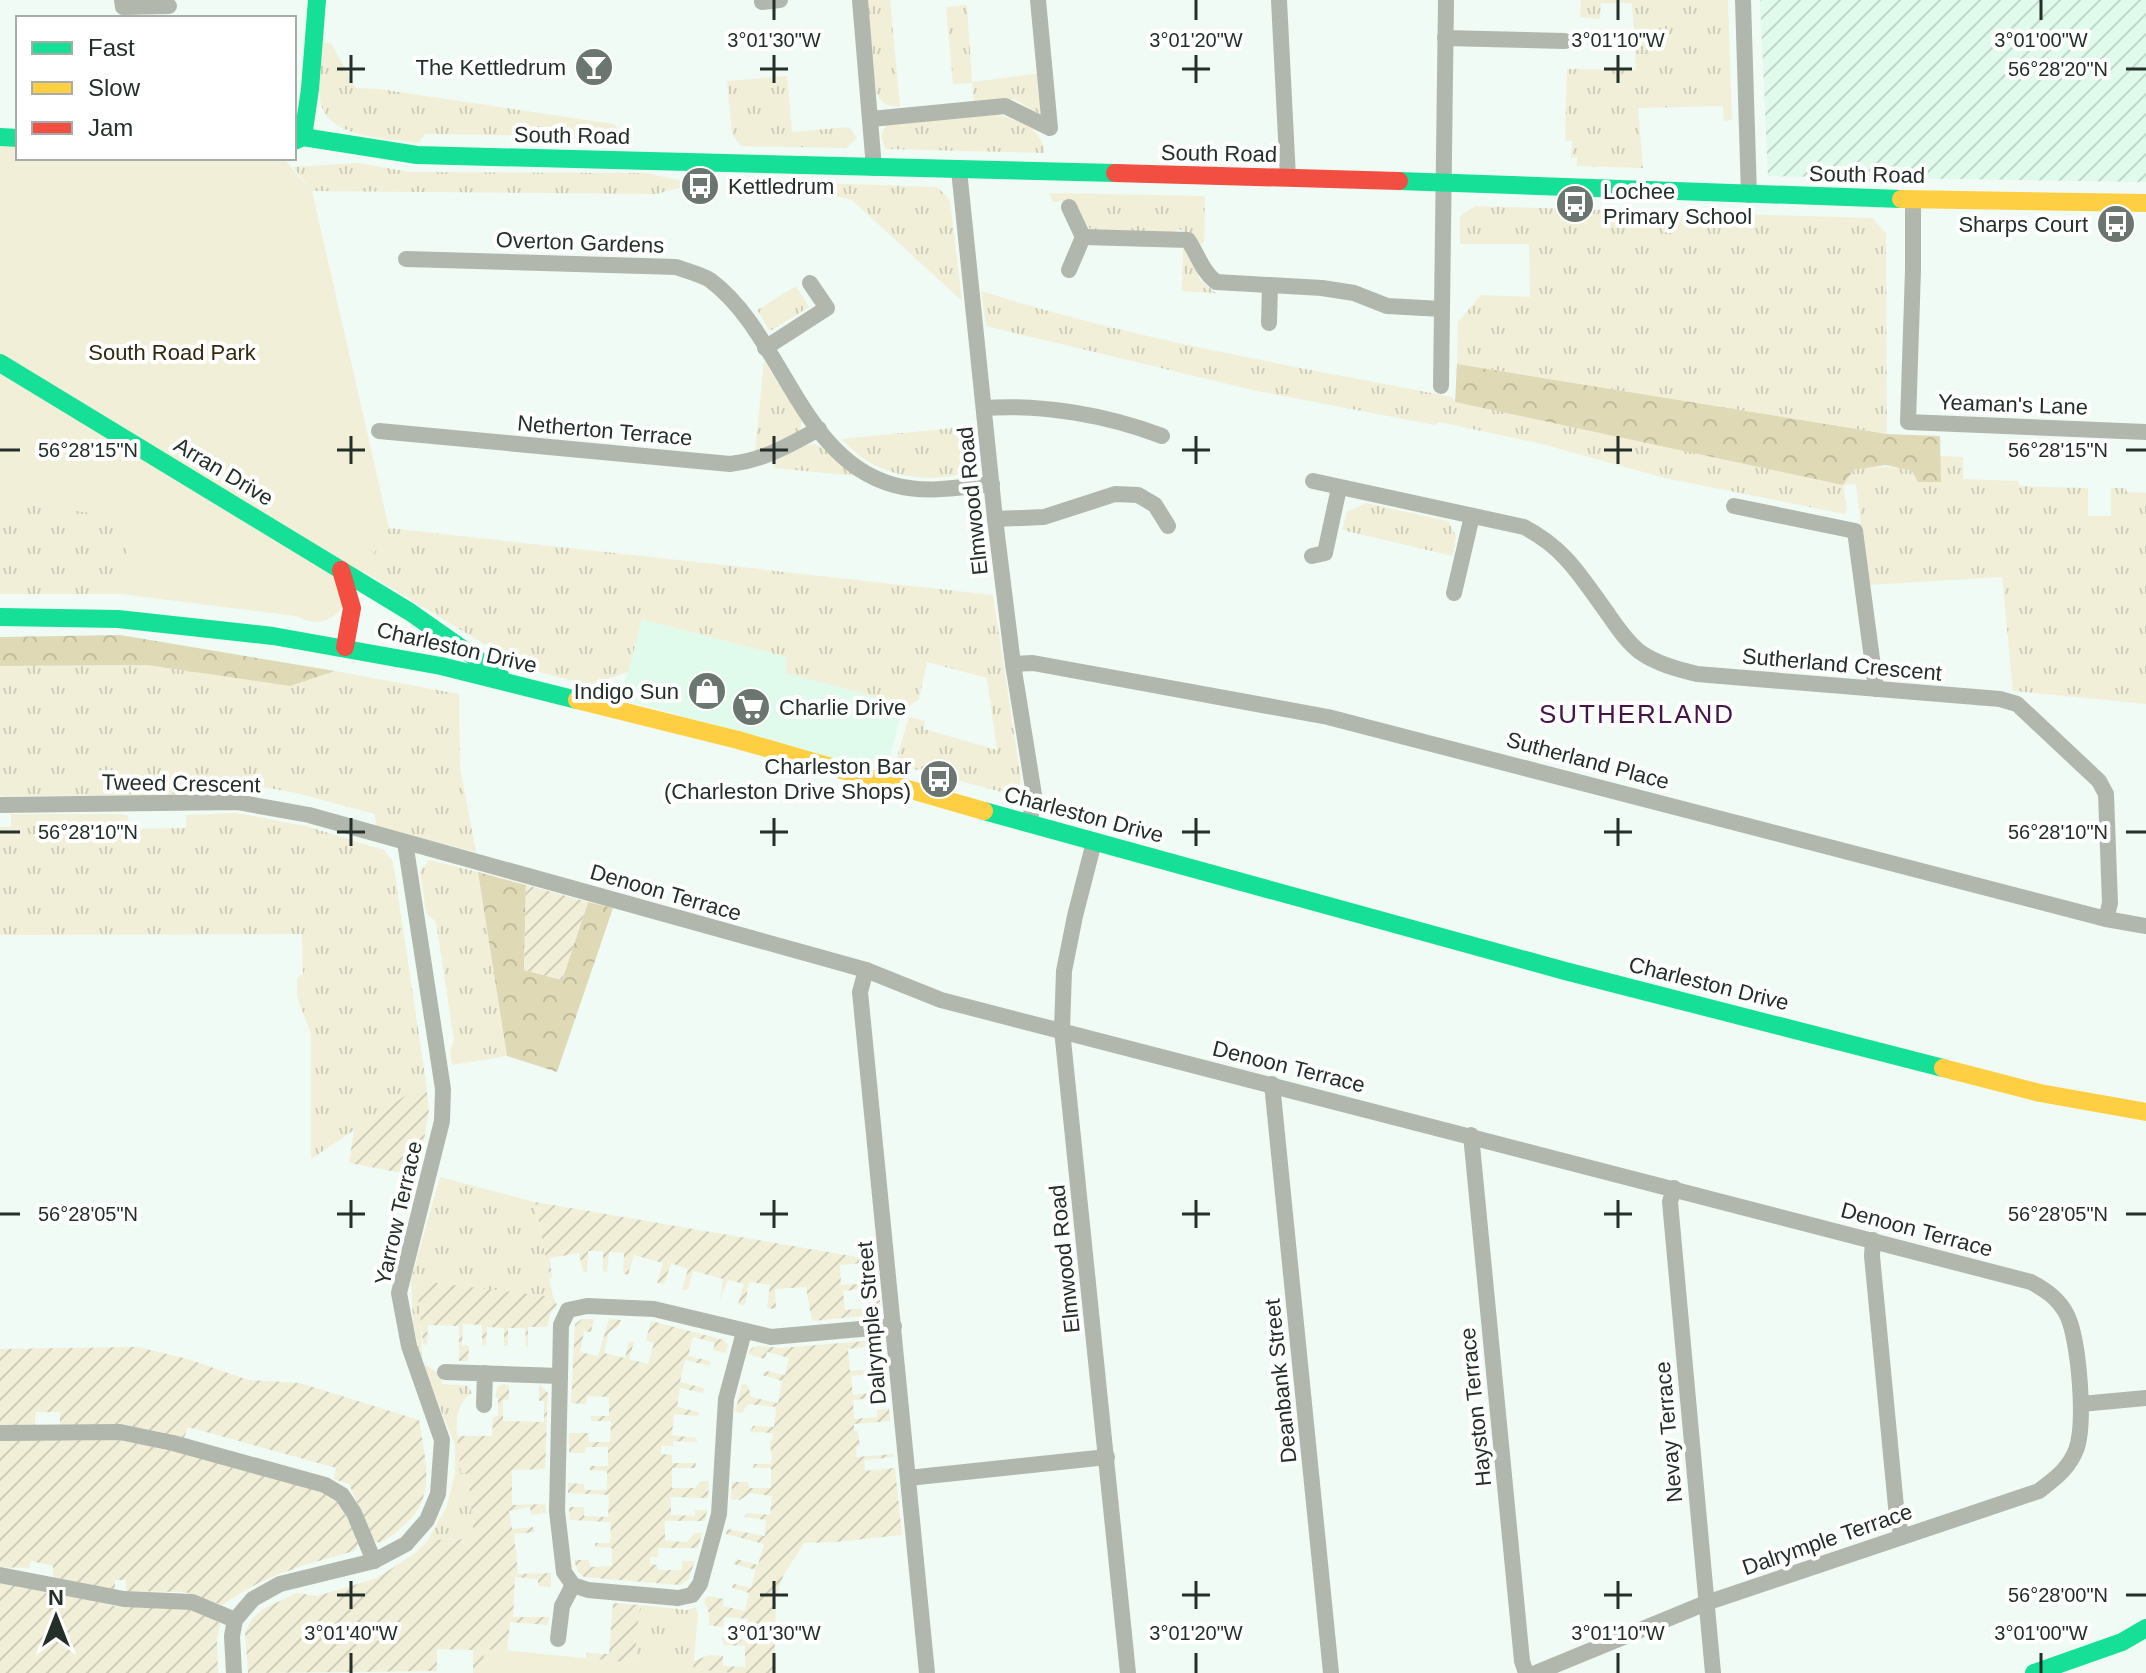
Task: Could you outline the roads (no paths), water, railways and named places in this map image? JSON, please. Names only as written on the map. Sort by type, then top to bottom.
[{"type":"street","points":[[122,0],[123,7],[169,6]]},
{"type":"street","points":[[298,139],[310,89],[317,0]]},
{"type":"street","points":[[762,2],[780,0]]},
{"type":"street","points":[[860,0],[874,168]]},
{"type":"street","points":[[871,119],[1005,106],[1050,128],[1038,0]]},
{"type":"street","points":[[1279,0],[1288,178]]},
{"type":"street","points":[[1441,386],[1446,0]]},
{"type":"street","points":[[1743,0],[1749,195]]},
{"type":"street","points":[[1445,38],[1565,41]]},
{"type":"street","name":"South Road","points":[[298,139],[417,155],[1443,182],[1749,195],[2146,203]]},
{"type":"street","name":"Elmwood Road","points":[[959,170],[995,519],[1013,664],[1035,801],[1028,824]]},
{"type":"street","name":"Yeaman's Lane","points":[[1913,199],[1908,422],[2146,432]]},
{"type":"street","points":[[1069,207],[1083,237],[1069,270]]},
{"type":"street","points":[[1083,237],[1188,240],[1205,273],[1216,282],[1322,288],[1354,293],[1387,306],[1442,309]]},
{"type":"street","name":"Overton Gardens","points":[[406,259],[676,267],[707,278],[732,300],[836,451],[861,471],[894,485],[930,490],[992,484]]},
{"type":"street","points":[[765,348],[827,308],[810,283]]},
{"type":"street","points":[[1269,323],[1270,285]]},
{"type":"street","name":"Arran Drive","points":[[0,363],[410,612],[511,683]]},
{"type":"street","points":[[984,408],[1016,406],[1123,421],[1162,436]]},
{"type":"street","name":"Netherton Terrace","points":[[379,431],[730,464],[774,454],[819,429]]},
{"type":"street","name":"Sutherland Crescent","points":[[1313,481],[1524,527],[1548,539],[1569,560],[1622,634],[1640,652],[1666,666],[1697,674],[2000,699],[2017,704],[2099,781],[2106,794],[2110,903],[2106,919]]},
{"type":"street","points":[[1312,556],[1325,553],[1339,488]]},
{"type":"street","points":[[995,519],[1044,517],[1115,494],[1138,495],[1155,505],[1168,526]]},
{"type":"street","points":[[1734,506],[1855,531],[1876,689]]},
{"type":"street","points":[[1454,593],[1472,516]]},
{"type":"street","points":[[341,570],[353,599],[354,613],[345,647]]},
{"type":"street","points":[[405,644],[410,612]]},
{"type":"street","name":"Charleston Drive","points":[[0,617],[118,619],[345,647],[405,644],[511,683],[738,740],[1028,824],[1565,971],[2009,1085],[2146,1112]]},
{"type":"street","name":"Sutherland Place","points":[[1013,664],[1033,663],[1328,717],[2106,919],[2146,926]]},
{"type":"street","name":"Tweed Crescent","points":[[0,805],[237,802],[309,815],[405,842]]},
{"type":"street","name":"Denoon Terrace","points":[[405,842],[866,970],[941,1000],[2031,1282],[2051,1294],[2066,1312],[2075,1334],[2081,1404]]},
{"type":"street","name":"Yarrow Terrace","points":[[235,1620],[253,1599],[280,1584],[374,1561],[406,1544],[427,1520],[438,1494],[442,1440],[409,1346],[399,1293],[442,1121],[443,1089],[405,842]]},
{"type":"street","name":"Elmwood Road","points":[[1094,842],[1064,971],[1062,1030],[1128,1673]]},
{"type":"street","name":"Dalrymple Street","points":[[866,970],[860,992],[927,1673]]},
{"type":"street","name":"Deanbank Street","points":[[1272,1084],[1331,1673]]},
{"type":"street","name":"Hayston Terrace","points":[[1471,1135],[1522,1661],[1526,1673]]},
{"type":"street","name":"Nevay Terrace","points":[[1674,1188],[1670,1202],[1713,1673]]},
{"type":"street","points":[[1873,1240],[1897,1517],[1902,1537]]},
{"type":"street","points":[[744,1332],[726,1399],[719,1514],[700,1584],[692,1595],[678,1598],[588,1590],[573,1585],[564,1572],[557,1511],[561,1325],[568,1310],[587,1306],[654,1309],[771,1337],[894,1326]]},
{"type":"street","points":[[445,1372],[560,1376]]},
{"type":"street","points":[[484,1405],[485,1373]]},
{"type":"street","points":[[2081,1404],[2146,1398]]},
{"type":"street","name":"Dalrymple Terrace","points":[[1536,1673],[1706,1603],[2039,1491],[2064,1472],[2076,1450],[2081,1404]]},
{"type":"street","points":[[0,1433],[120,1432],[173,1443],[325,1485],[342,1495],[354,1513],[374,1561]]},
{"type":"street","points":[[908,1478],[1107,1457]]},
{"type":"street","points":[[0,1575],[124,1599],[192,1602],[235,1620],[232,1636],[234,1673]]},
{"type":"street","points":[[558,1639],[562,1606],[573,1585]]},
{"type":"street","points":[[2034,1673],[2111,1646],[2146,1628]]},
{"type":"place","name":"The Kettledrum","points":[[594,67]]},
{"type":"place","name":"Kettledrum","points":[[700,186]]},
{"type":"place","name":"Lochee Primary School","points":[[1575,204]]},
{"type":"place","name":"Sharps Court","points":[[2116,224]]},
{"type":"place","name":"Indigo Sun","points":[[707,691]]},
{"type":"place","name":"Charlie Drive","points":[[751,707]]},
{"type":"place","name":"Charleston Bar (Charleston Drive Shops)","points":[[939,779]]},
{"type":"district","name":"SUTHERLAND","points":[[1637,714]]},
{"type":"park label","name":"South Road Park","points":[[172,352]]}]
